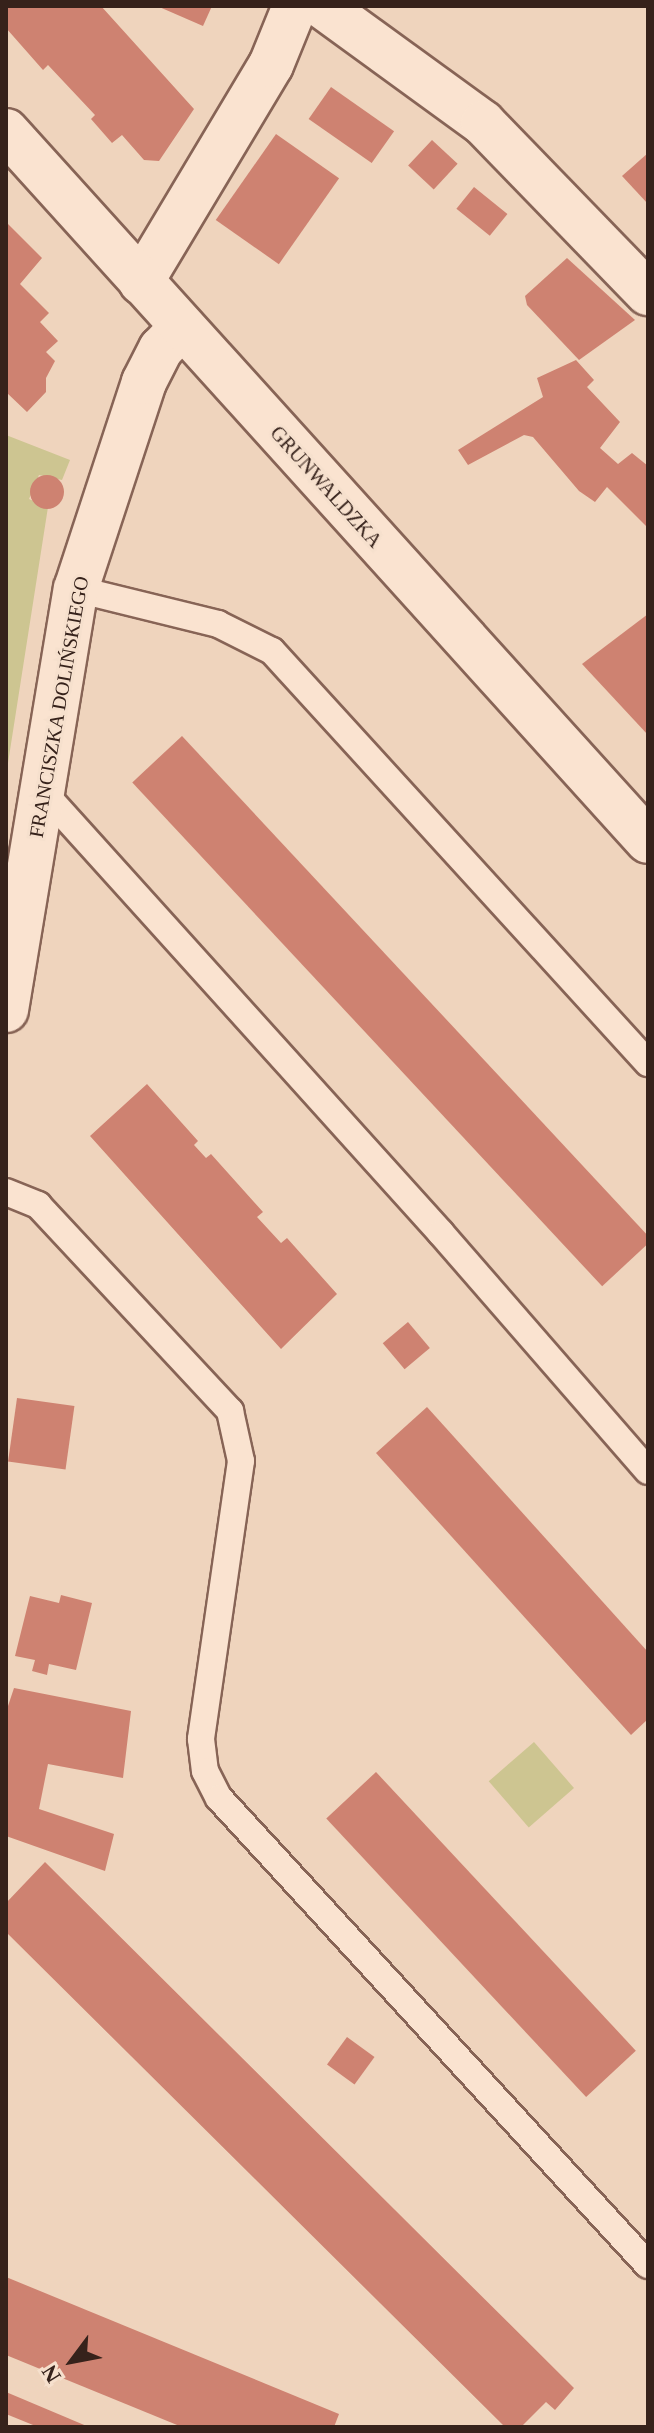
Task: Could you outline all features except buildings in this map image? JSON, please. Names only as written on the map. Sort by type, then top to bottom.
[{"type":"street","points":[[141,282],[271,65],[295,6]]},
{"type":"street","points":[[322,6],[483,123],[648,293]]},
{"type":"street","name":"GRUNWALDZKA","points":[[6,131],[181,328],[646,836]]},
{"type":"street","name":"FRANCISZKA DOLIŃSKIEGO","points":[[6,1010],[76,589],[144,382],[161,349],[181,328]]},
{"type":"lane","points":[[76,589],[218,624],[272,651],[648,1063]]},
{"type":"lane","points":[[44,793],[441,1233],[648,1471]]},
{"type":"lane","points":[[6,1192],[38,1205],[230,1411],[241,1461],[201,1739],[205,1771],[219,1798],[648,2265]]},
{"type":"shaded area","points":[[6,435],[70,460],[62,480],[39,475],[29,499],[48,507],[6,776]]},
{"type":"shaded area","points":[[534,1742],[574,1788],[529,1827],[489,1781]]}]
